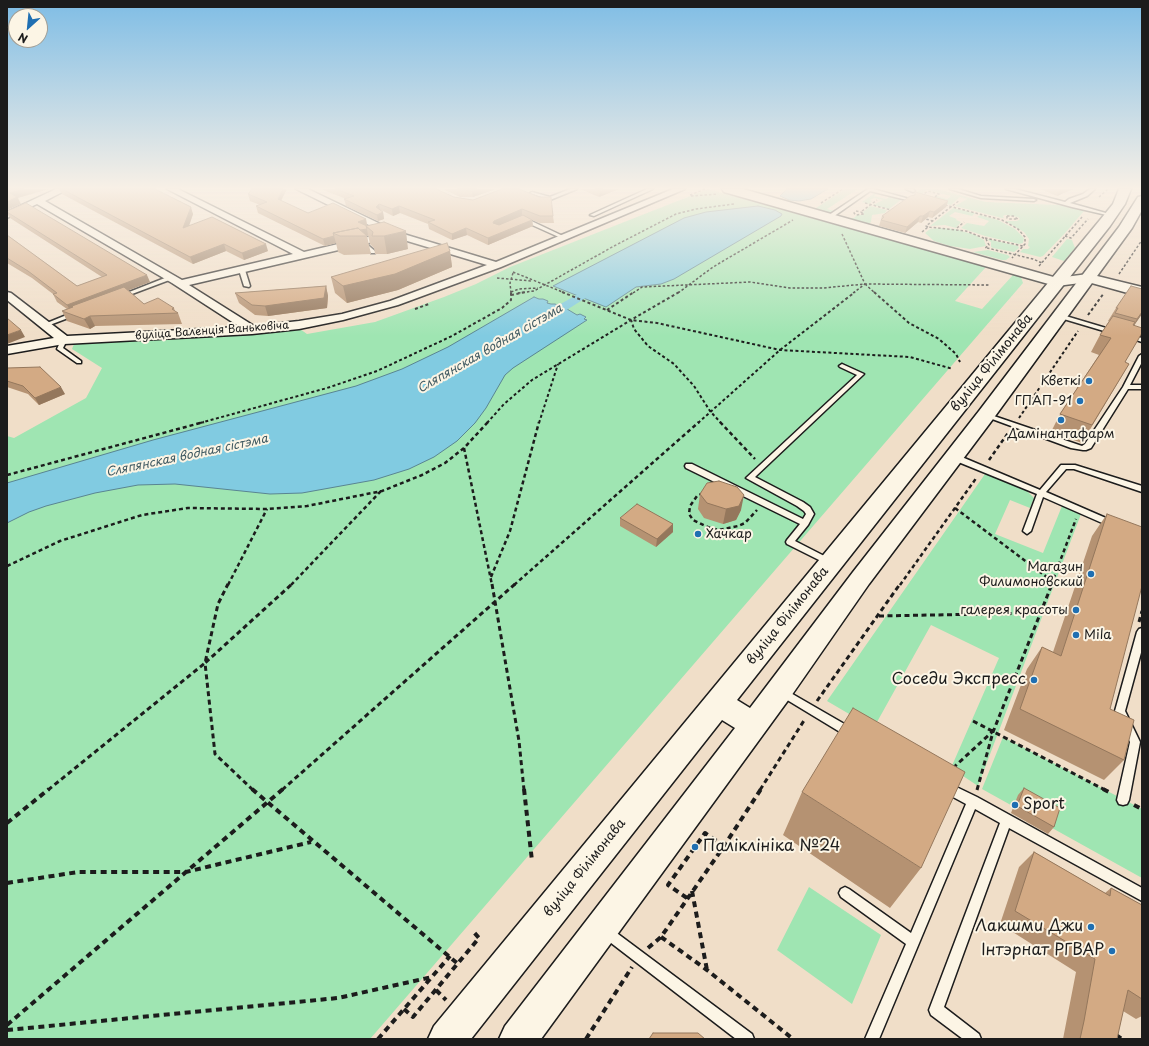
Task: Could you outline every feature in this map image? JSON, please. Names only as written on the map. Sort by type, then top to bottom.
[{"type":"main road","points":[[904,238],[1057,282],[1088,278],[1142,292]]},
{"type":"main road","name":"вуліца Філімонава","points":[[447,1039],[1093,238]]},
{"type":"main road","name":"вуліца Філімонава","points":[[518,1039],[754,724],[861,578],[1119,238]]},
{"type":"main road","points":[[969,392],[991,408]]},
{"type":"main road","points":[[831,563],[861,578]]},
{"type":"main road","points":[[718,703],[754,724]]},
{"type":"street","points":[[101,238],[174,281],[252,330]]},
{"type":"street","points":[[268,238],[304,256]]},
{"type":"street","points":[[174,281],[242,270],[379,238]]},
{"type":"street","points":[[407,238],[497,265]]},
{"type":"street","name":"вуліца Валенція Ваньковіча","points":[[7,350],[64,340],[252,330],[299,325],[373,309],[497,265],[561,238]]},
{"type":"street","points":[[7,295],[64,340]]},
{"type":"lane","points":[[362,242],[373,252]]},
{"type":"lane","points":[[242,270],[247,286]]},
{"type":"lane","points":[[119,297],[174,281]]},
{"type":"lane","points":[[45,325],[82,311]]},
{"type":"lane","points":[[1059,316],[1142,340]]},
{"type":"lane","points":[[64,340],[60,349],[79,362]]},
{"type":"lane","points":[[991,408],[1074,446],[1083,448],[1088,446],[1126,387],[1142,356]]},
{"type":"lane","points":[[831,563],[790,542],[810,514],[807,509],[750,478],[861,374],[842,366]]},
{"type":"lane","points":[[1126,387],[1142,387]]},
{"type":"lane","points":[[954,457],[1122,528]]},
{"type":"lane","points":[[689,466],[805,523]]},
{"type":"lane","points":[[1027,531],[1041,493],[1064,467],[1069,466],[1142,490]]},
{"type":"lane","points":[[1123,800],[1135,742],[1120,710],[1142,632]]},
{"type":"lane","points":[[779,690],[858,737]]},
{"type":"lane","points":[[939,783],[1142,894]]},
{"type":"lane","points":[[872,1039],[973,802]]},
{"type":"lane","points":[[974,1039],[936,1010],[1006,821]]},
{"type":"lane","points":[[845,893],[913,942]]},
{"type":"lane","points":[[600,928],[747,1039]]},
{"type":"path","points":[[511,295],[534,291],[541,288],[586,261],[630,238]]},
{"type":"path","points":[[7,566],[60,541],[142,515],[174,509],[199,507],[267,509],[335,501],[382,491],[422,475],[439,466],[464,448],[504,404],[520,390],[558,364],[673,296],[759,238]]},
{"type":"path","points":[[844,238],[865,284],[909,323],[939,339],[956,354],[960,362]]},
{"type":"path","points":[[985,238],[988,242],[987,248]]},
{"type":"path","points":[[987,238],[1024,247]]},
{"type":"path","points":[[1005,266],[1024,247],[1026,238]]},
{"type":"path","points":[[1036,268],[1063,238]]},
{"type":"path","points":[[1118,278],[1142,240]]},
{"type":"path","points":[[981,250],[987,248],[1042,263]]},
{"type":"path","points":[[509,271],[632,320],[657,323],[780,350],[910,357],[954,369]]},
{"type":"path","points":[[7,475],[327,388],[377,371],[452,336],[502,308],[511,300],[511,279],[513,272]]},
{"type":"path","points":[[497,278],[534,281]]},
{"type":"path","points":[[607,311],[642,288],[690,284],[750,282],[790,288],[823,288],[865,284],[989,285]]},
{"type":"path","points":[[7,1025],[267,803],[495,600],[780,350],[865,284]]},
{"type":"path","points":[[511,292],[519,289],[541,288]]},
{"type":"path","points":[[632,320],[634,329],[638,335],[648,346],[674,364],[694,386],[710,411]]},
{"type":"path","points":[[491,577],[510,531],[540,418],[558,364]]},
{"type":"path","points":[[464,448],[491,577],[519,742],[532,861]]},
{"type":"path","points":[[708,489],[697,496],[690,506],[689,514],[693,520],[710,528],[720,530],[738,526],[745,523],[759,507]]},
{"type":"path","points":[[7,823],[205,663],[290,586],[382,491]]},
{"type":"path","points":[[955,508],[1052,581]]},
{"type":"path","points":[[267,509],[218,604],[205,663],[215,754],[311,842],[458,964]]},
{"type":"path","points":[[973,802],[993,732],[1081,510]]},
{"type":"path","points":[[878,616],[1041,613]]},
{"type":"path","points":[[586,1039],[639,956],[661,936],[724,846],[811,710],[848,656]]},
{"type":"path","points":[[973,721],[1142,809]]},
{"type":"path","points":[[948,773],[993,732]]},
{"type":"path","points":[[687,898],[668,885],[705,833],[724,846]]},
{"type":"path","points":[[7,883],[78,872],[186,872],[311,842]]},
{"type":"path","points":[[692,891],[707,970]]},
{"type":"path","points":[[404,1009],[413,1017],[479,938],[472,930]]},
{"type":"path","points":[[661,936],[707,970],[793,1039]]},
{"type":"path","points":[[378,1039],[450,956]]},
{"type":"path","points":[[7,1030],[338,998],[432,977]]},
{"type":"path","points":[[1112,1032],[1122,1039]]},
{"type":"green space","points":[[584,238],[882,238],[986,267],[955,301],[982,309],[1013,275],[1021,277],[1023,283],[370,1039],[7,1039],[7,436],[14,438],[86,398],[102,368],[72,349],[74,344],[197,338],[300,329],[307,334],[375,322],[476,284],[510,267]]},
{"type":"green space","points":[[930,238],[980,238],[984,240],[986,246],[970,249],[950,246],[934,241]]},
{"type":"green space","points":[[993,238],[1024,238],[1023,243],[1019,244]]},
{"type":"green space","points":[[1028,238],[1060,238],[1043,256],[1040,257],[1020,252],[1023,249],[1028,249],[1030,247],[1028,246]]},
{"type":"green space","points":[[987,239],[1018,246],[1019,248],[1014,252],[993,248],[991,247],[991,242]]},
{"type":"green space","points":[[1067,239],[1072,240],[1075,248],[1064,261],[1052,257]]},
{"type":"green space","points":[[988,250],[1008,255],[1010,257],[1006,260],[1002,260],[973,252]]},
{"type":"green space","points":[[985,474],[1026,490],[1034,498],[1030,508],[1010,500],[995,534],[1043,553],[1062,506],[1081,514],[978,786],[951,768],[999,658],[931,625],[872,731],[873,728],[827,701]]},
{"type":"green space","points":[[1003,737],[1142,809],[1142,878],[982,789]]},
{"type":"green space","points":[[809,887],[881,935],[852,1004],[777,950]]},
{"type":"water","points":[[646,238],[744,238],[674,279],[661,284],[636,287],[606,307],[553,286]]},
{"type":"water","points":[[534,297],[548,301],[547,303],[560,306],[559,308],[564,310],[567,309],[577,315],[580,314],[586,317],[584,319],[587,320],[513,368],[505,375],[486,408],[475,423],[457,441],[434,457],[409,469],[374,480],[302,493],[270,494],[175,484],[138,485],[95,493],[46,506],[29,512],[7,523],[7,483],[153,440],[356,386],[402,369],[448,347]]},
{"type":"building","points":[[7,238],[11,238],[77,286],[107,275],[48,238],[85,238],[147,275],[67,305],[53,294],[57,293],[28,271],[7,258]]},
{"type":"building","points":[[154,238],[254,238],[266,244],[242,253],[224,244],[190,257]]},
{"type":"building","points":[[447,243],[450,251],[395,274],[343,286],[331,277]]},
{"type":"building","points":[[326,286],[324,298],[265,306],[252,305],[235,293]]},
{"type":"building","points":[[1131,286],[1142,289],[1142,312],[1137,319],[1115,313],[1118,308],[1116,308]]},
{"type":"building","points":[[124,287],[144,304],[158,298],[174,308],[172,309],[178,313],[90,316],[84,319],[62,311],[73,307],[72,306]]},
{"type":"building","points":[[1113,316],[1135,322],[1133,325],[1142,328],[1142,333],[1125,362],[1129,364],[1092,425],[1060,414],[1111,338],[1100,335]]},
{"type":"building","points":[[7,318],[21,330],[7,335]]},
{"type":"building","points":[[40,367],[61,387],[35,398],[23,386],[7,381],[7,368]]},
{"type":"building","points":[[719,481],[737,487],[744,495],[739,506],[726,509],[707,503],[700,494],[707,483]]},
{"type":"building","points":[[637,504],[673,524],[657,539],[620,518]]},
{"type":"building","points":[[1107,514],[1142,527],[1142,586],[1110,709],[1134,720],[1124,760],[1020,709],[1042,647],[1061,656]]},
{"type":"building","points":[[853,708],[965,772],[921,868],[802,792]]},
{"type":"building","points":[[1024,788],[1060,808],[1054,827],[1017,806]]},
{"type":"building","points":[[1034,852],[1110,896],[1111,888],[1142,905],[1142,999],[1128,990],[1117,1039],[1080,1039],[1095,959],[1015,911]]},
{"type":"building","points":[[653,1033],[698,1033],[705,1039],[649,1039]]},
{"type":"waterway","name":"Сляпянская водная сістэма","points":[[542,320],[599,285]]},
{"type":"place","name":"Кветкі","points":[[1089,381]]},
{"type":"place","name":"ГПАП-91","points":[[1080,401]]},
{"type":"place","name":"Дамінантафарм","points":[[1061,420]]},
{"type":"place","name":"Хачкар","points":[[698,534]]},
{"type":"place","name":"Магазин Филимоновский","points":[[1091,574]]},
{"type":"place","name":"галерея красоты","points":[[1076,610]]},
{"type":"place","name":"Mila","points":[[1076,635]]},
{"type":"place","name":"Соседи Экспресс","points":[[1034,680]]},
{"type":"place","name":"Sport","points":[[1015,805]]},
{"type":"place","name":"Паліклініка №24","points":[[695,847]]},
{"type":"place","name":"Лакшми Джи","points":[[1091,927]]},
{"type":"place","name":"Інтэрнат РГВАР","points":[[1112,951]]}]
